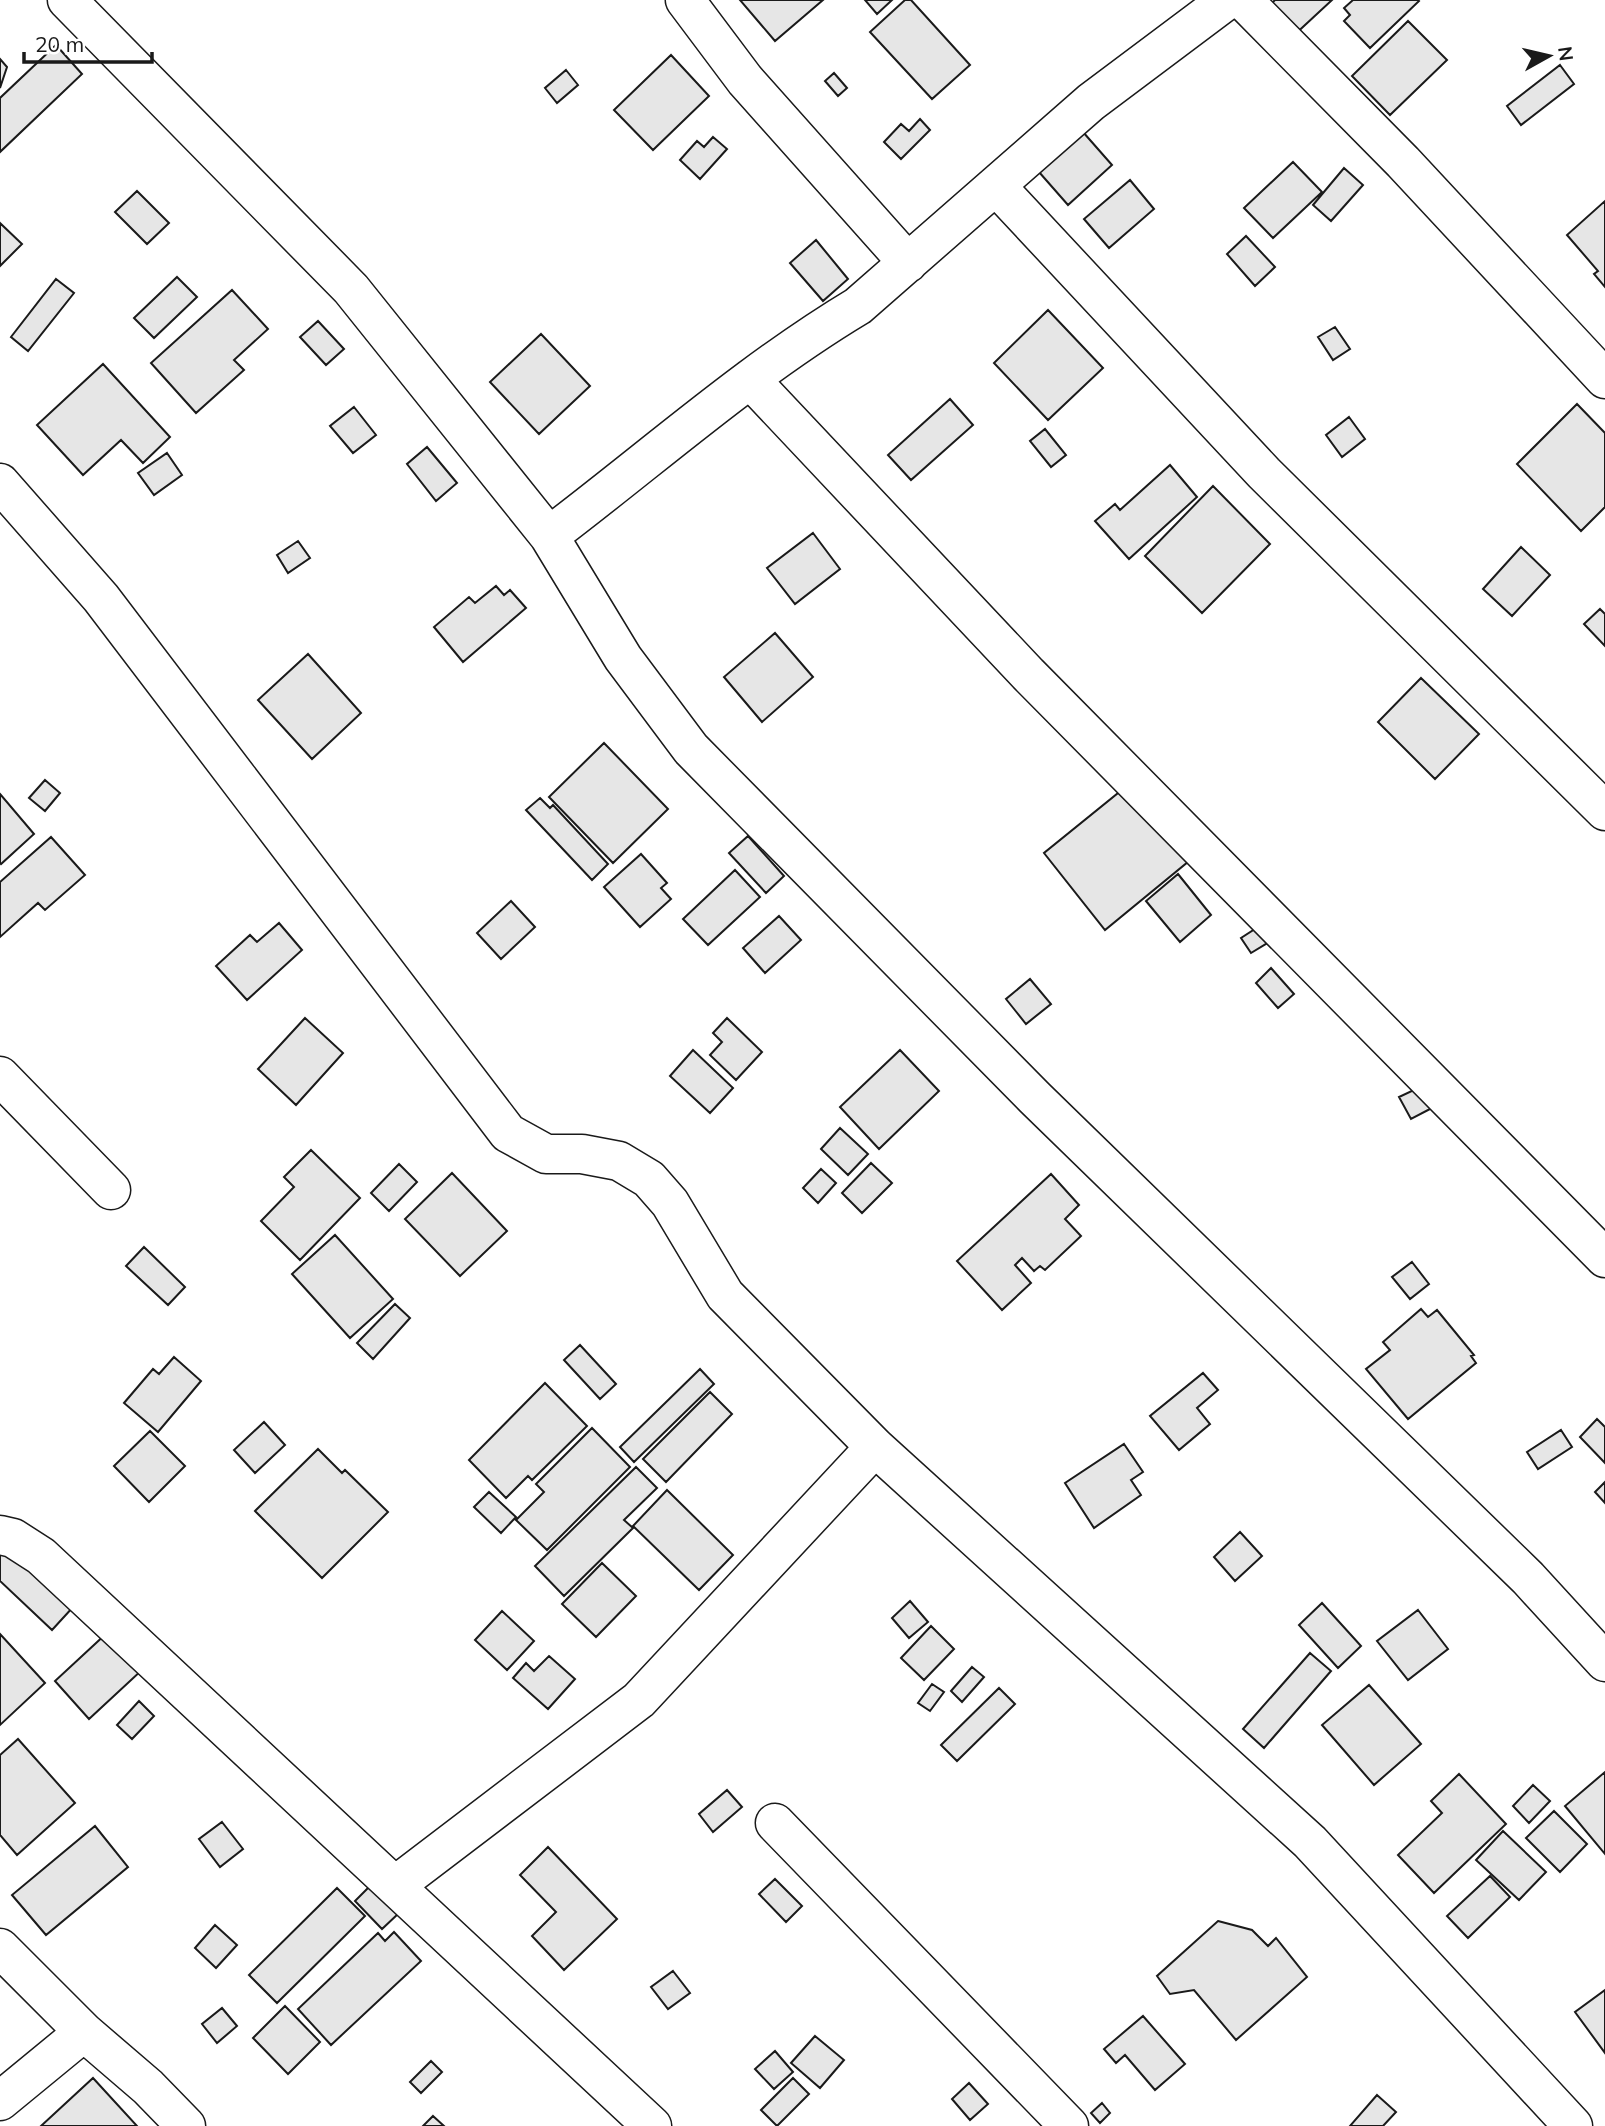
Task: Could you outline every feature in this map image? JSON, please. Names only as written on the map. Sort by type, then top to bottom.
[{"type":"street","points":[[67,0],[351,289],[549,536],[623,659],[691,749],[1035,1098],[1528,1578],[1605,1662]]},
{"type":"street","points":[[685,0],[745,80],[908,263]]},
{"type":"street","points":[[549,536],[750,379],[814,333],[858,306],[998,187],[1091,103],[1227,0]]},
{"type":"street","points":[[1242,0],[1403,162],[1605,379]]},
{"type":"street","points":[[998,187],[1264,474],[1605,811]]},
{"type":"street","points":[[750,379],[1028,674],[1605,1258]]},
{"type":"street","points":[[0,483],[101,598],[508,1133],[546,1154],[582,1154],[619,1161],[649,1179],[670,1203],[725,1295],[875,1447],[1310,1842],[1573,2126]]},
{"type":"street","points":[[0,1076],[111,1190]]},
{"type":"street","points":[[396,1885],[639,1700],[875,1447]]},
{"type":"street","points":[[0,1535],[13,1538],[41,1556],[652,2126]]},
{"type":"street","points":[[775,1823],[1069,2126]]},
{"type":"street","points":[[0,1948],[84,2032],[148,2087],[186,2126]]},
{"type":"street","points":[[0,2101],[84,2032]]},
{"type":"building","points":[[740,0],[823,0],[775,41]]},
{"type":"building","points":[[865,0],[892,0],[877,14]]},
{"type":"building","points":[[905,0],[911,0],[970,65],[932,99],[870,32]]},
{"type":"building","points":[[1275,0],[1332,0],[1291,38],[1265,10]]},
{"type":"building","points":[[1353,0],[1419,1],[1370,48],[1344,21],[1350,15],[1344,8]]},
{"type":"building","points":[[1408,21],[1447,60],[1390,115],[1352,76]]},
{"type":"building","points":[[56,45],[82,74],[0,152],[0,98]]},
{"type":"building","points":[[671,55],[709,96],[653,150],[614,110]]},
{"type":"building","points":[[0,59],[7,67],[0,88]]},
{"type":"building","points":[[1560,65],[1574,84],[1521,125],[1507,106]]},
{"type":"building","points":[[566,70],[578,85],[557,103],[545,88]]},
{"type":"building","points":[[834,73],[847,88],[838,96],[825,81]]},
{"type":"building","points":[[920,119],[930,130],[901,159],[884,142],[901,124],[909,131]]},
{"type":"building","points":[[1083,132],[1112,165],[1068,205],[1039,172]]},
{"type":"building","points":[[713,137],[727,149],[700,179],[680,160],[697,141],[704,147]]},
{"type":"building","points":[[1293,162],[1322,192],[1273,238],[1244,208]]},
{"type":"building","points":[[1344,168],[1363,185],[1331,221],[1313,205]]},
{"type":"building","points":[[1130,180],[1154,209],[1109,248],[1084,219]]},
{"type":"building","points":[[137,191],[169,223],[147,244],[115,212]]},
{"type":"building","points":[[1605,201],[1605,287],[1594,274],[1598,271],[1567,235]]},
{"type":"building","points":[[0,223],[22,244],[0,266]]},
{"type":"building","points":[[1246,236],[1275,267],[1255,286],[1227,254]]},
{"type":"building","points":[[816,240],[848,279],[823,301],[790,263]]},
{"type":"building","points":[[177,277],[197,297],[154,338],[134,318]]},
{"type":"building","points":[[56,279],[74,293],[28,351],[11,337]]},
{"type":"building","points":[[232,290],[268,329],[234,360],[244,370],[196,413],[151,363]]},
{"type":"building","points":[[1048,310],[1103,368],[1048,420],[994,363]]},
{"type":"building","points":[[318,321],[344,349],[326,365],[300,337]]},
{"type":"building","points":[[1335,327],[1350,349],[1333,360],[1318,337]]},
{"type":"building","points":[[541,334],[590,386],[539,434],[490,382]]},
{"type":"building","points":[[103,364],[170,437],[143,463],[121,440],[83,475],[37,425]]},
{"type":"building","points":[[950,399],[973,425],[911,480],[888,455]]},
{"type":"building","points":[[1577,404],[1605,433],[1605,507],[1581,531],[1517,464]]},
{"type":"building","points":[[354,407],[376,435],[353,453],[330,426]]},
{"type":"building","points":[[1349,417],[1365,439],[1342,457],[1326,435]]},
{"type":"building","points":[[1045,429],[1066,455],[1051,467],[1030,441]]},
{"type":"building","points":[[427,447],[457,483],[436,501],[407,464]]},
{"type":"building","points":[[167,453],[182,475],[154,495],[138,473]]},
{"type":"building","points":[[1170,465],[1197,497],[1129,559],[1095,521],[1115,504],[1120,510]]},
{"type":"building","points":[[1213,486],[1270,544],[1202,613],[1145,556]]},
{"type":"building","points":[[813,533],[840,569],[795,604],[767,568]]},
{"type":"building","points":[[298,541],[310,558],[288,573],[277,555]]},
{"type":"building","points":[[1521,547],[1550,575],[1512,616],[1483,589]]},
{"type":"building","points":[[496,586],[504,595],[510,590],[526,608],[463,662],[434,627],[469,597],[475,603]]},
{"type":"building","points":[[1600,609],[1605,614],[1605,646],[1584,624]]},
{"type":"building","points":[[775,633],[813,677],[762,722],[724,677]]},
{"type":"building","points":[[308,654],[361,713],[312,759],[258,700]]},
{"type":"building","points":[[1421,678],[1479,734],[1435,779],[1378,722]]},
{"type":"building","points":[[604,743],[668,809],[613,863],[549,797]]},
{"type":"building","points":[[45,780],[60,793],[45,811],[29,798]]},
{"type":"building","points":[[1128,785],[1189,861],[1105,930],[1044,853]]},
{"type":"building","points":[[0,794],[34,834],[1,864],[0,863]]},
{"type":"building","points":[[540,798],[550,808],[553,805],[608,864],[592,880],[526,810]]},
{"type":"building","points":[[748,836],[784,876],[766,893],[729,853]]},
{"type":"building","points":[[51,837],[85,875],[45,910],[38,903],[0,937],[0,882]]},
{"type":"building","points":[[641,854],[667,883],[661,888],[671,899],[640,927],[604,887]]},
{"type":"building","points":[[735,870],[760,897],[708,945],[683,919]]},
{"type":"building","points":[[1178,874],[1211,915],[1180,942],[1146,901]]},
{"type":"building","points":[[511,901],[535,927],[501,959],[477,933]]},
{"type":"building","points":[[779,916],[801,940],[765,973],[743,948]]},
{"type":"building","points":[[1269,920],[1279,936],[1251,953],[1241,938]]},
{"type":"building","points":[[279,923],[302,950],[247,1000],[216,966],[250,935],[257,942]]},
{"type":"building","points":[[1271,968],[1294,994],[1278,1008],[1256,983]]},
{"type":"building","points":[[1030,979],[1051,1004],[1026,1024],[1006,999]]},
{"type":"building","points":[[305,1018],[343,1053],[296,1105],[258,1069]]},
{"type":"building","points":[[727,1018],[762,1052],[736,1080],[710,1055],[722,1042],[713,1033]]},
{"type":"building","points":[[693,1050],[733,1088],[710,1113],[670,1076]]},
{"type":"building","points":[[900,1050],[939,1091],[879,1149],[840,1107]]},
{"type":"building","points":[[1418,1088],[1430,1109],[1411,1119],[1399,1097]]},
{"type":"building","points":[[840,1128],[868,1154],[848,1175],[821,1149]]},
{"type":"building","points":[[311,1150],[360,1198],[300,1260],[261,1221],[294,1187],[284,1177]]},
{"type":"building","points":[[871,1163],[892,1183],[862,1213],[842,1193]]},
{"type":"building","points":[[399,1164],[417,1182],[389,1211],[371,1193]]},
{"type":"building","points":[[821,1169],[836,1183],[818,1203],[803,1188]]},
{"type":"building","points":[[452,1173],[507,1231],[460,1276],[405,1219]]},
{"type":"building","points":[[1051,1174],[1079,1205],[1065,1219],[1081,1236],[1045,1270],[1040,1266],[1034,1271],[1022,1258],[1015,1265],[1031,1283],[1002,1310],[957,1261]]},
{"type":"building","points":[[335,1235],[393,1299],[350,1338],[292,1274]]},
{"type":"building","points":[[144,1247],[185,1287],[168,1305],[126,1266]]},
{"type":"building","points":[[1412,1262],[1429,1284],[1410,1299],[1392,1277]]},
{"type":"building","points":[[395,1304],[410,1318],[373,1359],[357,1343]]},
{"type":"building","points":[[1421,1309],[1428,1317],[1437,1310],[1474,1355],[1471,1356],[1476,1363],[1408,1419],[1366,1369],[1390,1350],[1383,1342]]},
{"type":"building","points":[[580,1345],[616,1384],[600,1399],[564,1360]]},
{"type":"building","points":[[174,1357],[201,1381],[158,1432],[124,1403],[153,1369],[159,1374]]},
{"type":"building","points":[[700,1369],[714,1384],[634,1462],[620,1447]]},
{"type":"building","points":[[1203,1373],[1218,1390],[1197,1408],[1210,1424],[1179,1450],[1150,1416]]},
{"type":"building","points":[[545,1383],[587,1426],[532,1480],[528,1476],[506,1498],[469,1460]]},
{"type":"building","points":[[710,1392],[732,1414],[666,1482],[643,1459]]},
{"type":"building","points":[[1597,1419],[1605,1427],[1605,1463],[1580,1437]]},
{"type":"building","points":[[264,1422],[285,1445],[255,1473],[234,1450]]},
{"type":"building","points":[[592,1428],[630,1467],[547,1550],[516,1520],[544,1492],[536,1484]]},
{"type":"building","points":[[1561,1430],[1572,1447],[1538,1469],[1527,1452]]},
{"type":"building","points":[[150,1431],[185,1466],[149,1502],[114,1466]]},
{"type":"building","points":[[1124,1444],[1143,1472],[1131,1480],[1141,1495],[1094,1528],[1065,1483]]},
{"type":"building","points":[[318,1449],[342,1473],[345,1470],[388,1512],[322,1578],[255,1511]]},
{"type":"building","points":[[636,1467],[657,1488],[624,1520],[633,1528],[564,1596],[535,1566]]},
{"type":"building","points":[[1605,1482],[1605,1503],[1595,1492]]},
{"type":"building","points":[[667,1490],[733,1555],[699,1590],[633,1526]]},
{"type":"building","points":[[489,1492],[516,1517],[501,1533],[474,1507]]},
{"type":"building","points":[[1240,1532],[1262,1556],[1235,1581],[1214,1557]]},
{"type":"building","points":[[6,1543],[74,1606],[52,1630],[0,1581],[0,1550]]},
{"type":"building","points":[[602,1563],[636,1596],[596,1637],[562,1604]]},
{"type":"building","points":[[910,1601],[928,1622],[909,1638],[892,1618]]},
{"type":"building","points":[[1322,1603],[1361,1646],[1338,1668],[1299,1625]]},
{"type":"building","points":[[1418,1610],[1448,1649],[1408,1680],[1377,1641]]},
{"type":"building","points":[[502,1611],[534,1641],[507,1670],[475,1640]]},
{"type":"building","points":[[931,1626],[954,1649],[924,1680],[901,1658]]},
{"type":"building","points":[[108,1632],[143,1669],[89,1719],[55,1681]]},
{"type":"building","points":[[0,1634],[45,1683],[0,1725]]},
{"type":"building","points":[[1310,1653],[1331,1671],[1264,1748],[1243,1729]]},
{"type":"building","points":[[549,1656],[575,1679],[548,1709],[513,1678],[526,1663],[534,1671]]},
{"type":"building","points":[[972,1667],[984,1677],[962,1702],[951,1691]]},
{"type":"building","points":[[932,1684],[944,1692],[930,1711],[918,1703]]},
{"type":"building","points":[[1369,1685],[1421,1744],[1374,1785],[1322,1725]]},
{"type":"building","points":[[999,1688],[1015,1704],[957,1761],[941,1745]]},
{"type":"building","points":[[139,1701],[154,1716],[132,1739],[117,1725]]},
{"type":"building","points":[[18,1739],[75,1803],[17,1855],[0,1835],[0,1755]]},
{"type":"building","points":[[1605,1772],[1605,1854],[1565,1806]]},
{"type":"building","points":[[1459,1774],[1506,1824],[1434,1893],[1398,1855],[1442,1813],[1431,1801]]},
{"type":"building","points":[[1533,1785],[1550,1801],[1529,1823],[1513,1806]]},
{"type":"building","points":[[727,1790],[742,1807],[713,1832],[699,1814]]},
{"type":"building","points":[[1554,1811],[1587,1844],[1560,1872],[1526,1838]]},
{"type":"building","points":[[222,1822],[243,1849],[220,1867],[199,1839]]},
{"type":"building","points":[[95,1826],[128,1867],[46,1935],[12,1895]]},
{"type":"building","points":[[1503,1831],[1546,1872],[1519,1900],[1476,1860]]},
{"type":"building","points":[[548,1847],[617,1919],[564,1970],[532,1936],[556,1912],[520,1875]]},
{"type":"building","points":[[1490,1876],[1510,1897],[1468,1938],[1447,1916]]},
{"type":"building","points":[[775,1879],[802,1906],[786,1922],[759,1894]]},
{"type":"building","points":[[371,1885],[399,1913],[382,1929],[355,1901]]},
{"type":"building","points":[[337,1888],[365,1916],[277,2003],[249,1975]]},
{"type":"building","points":[[1218,1921],[1252,1930],[1268,1946],[1276,1938],[1307,1977],[1236,2040],[1194,1990],[1170,1994],[1157,1976]]},
{"type":"building","points":[[215,1925],[237,1945],[216,1968],[195,1948]]},
{"type":"building","points":[[394,1932],[421,1961],[331,2045],[298,2009],[378,1933],[385,1941]]},
{"type":"building","points":[[673,1971],[690,1993],[668,2009],[651,1987]]},
{"type":"building","points":[[1605,1990],[1605,2053],[1575,2012]]},
{"type":"building","points":[[285,2006],[320,2042],[288,2074],[253,2038]]},
{"type":"building","points":[[222,2008],[237,2026],[217,2043],[202,2024]]},
{"type":"building","points":[[1143,2016],[1185,2064],[1155,2090],[1125,2055],[1116,2063],[1104,2049]]},
{"type":"building","points":[[815,2036],[844,2060],[820,2088],[791,2063]]},
{"type":"building","points":[[775,2051],[793,2072],[774,2089],[755,2069]]},
{"type":"building","points":[[431,2061],[442,2072],[421,2093],[410,2082]]},
{"type":"building","points":[[93,2078],[137,2126],[41,2126]]},
{"type":"building","points":[[793,2078],[809,2094],[777,2126],[761,2110]]},
{"type":"building","points":[[969,2083],[988,2104],[970,2120],[952,2099]]},
{"type":"building","points":[[1377,2095],[1396,2112],[1383,2126],[1350,2126]]},
{"type":"building","points":[[1102,2103],[1110,2113],[1100,2123],[1091,2113]]},
{"type":"building","points":[[433,2116],[444,2126],[423,2126]]}]
